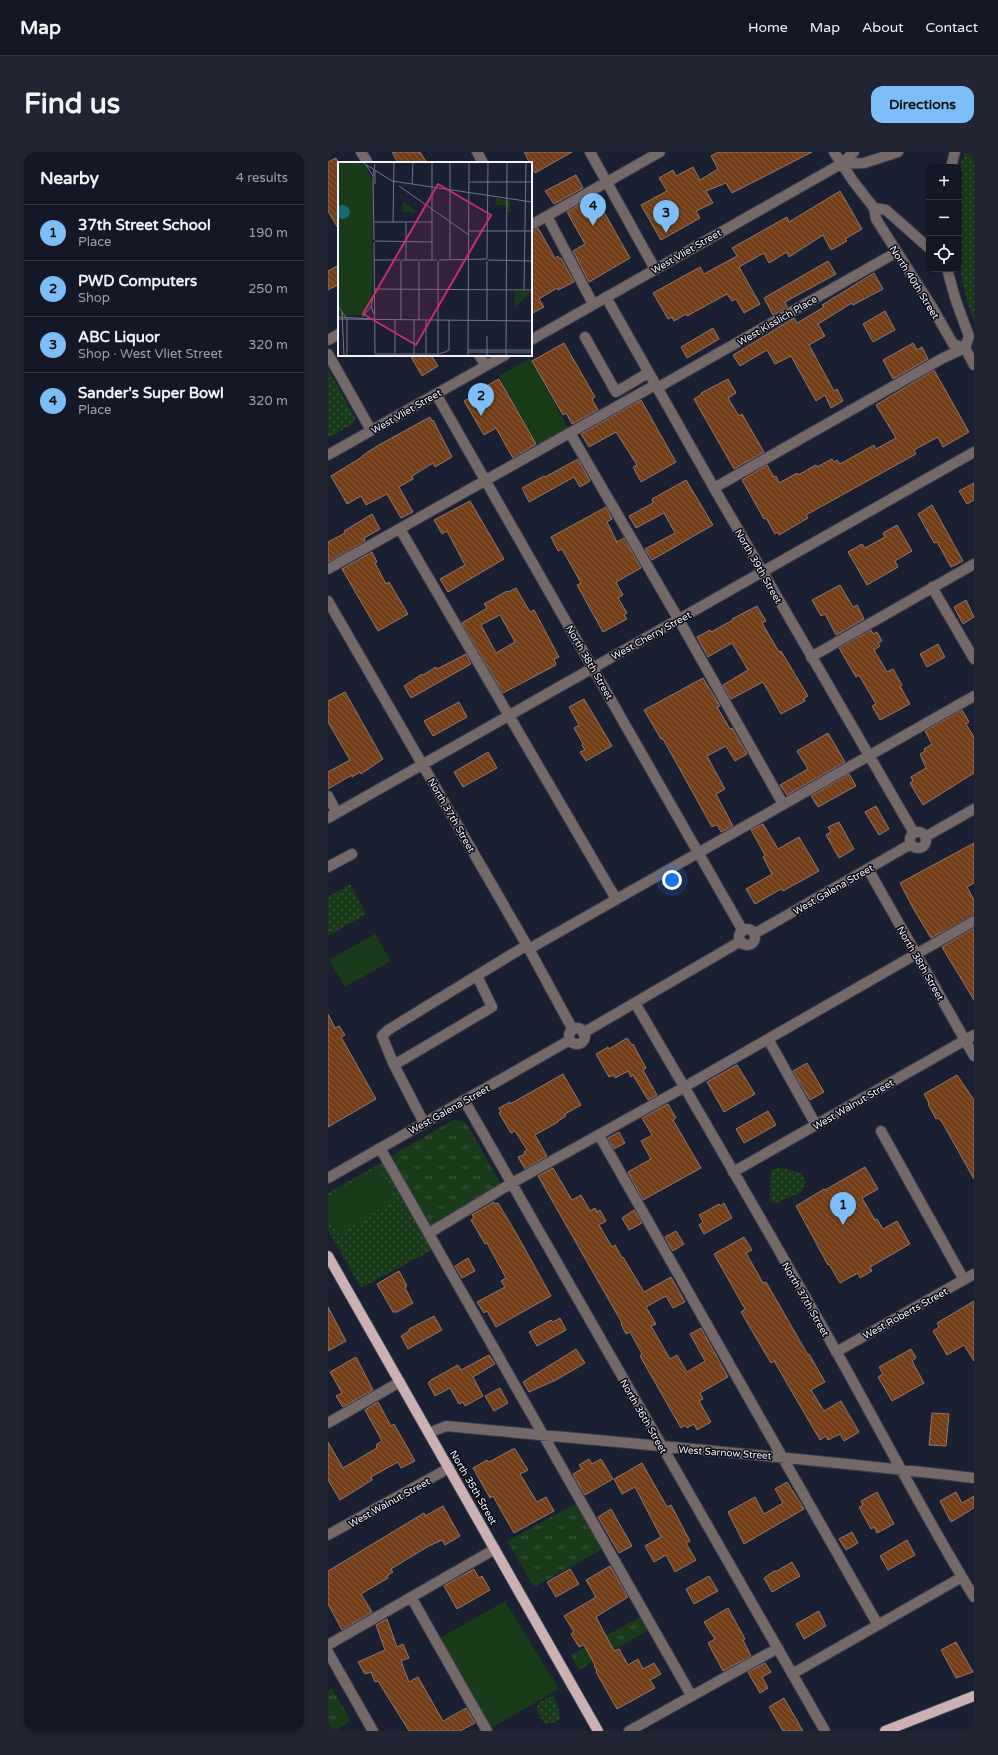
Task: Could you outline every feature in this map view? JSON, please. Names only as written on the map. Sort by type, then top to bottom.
[{"type":"main road","name":"North 35th Street","points":[[328,1256],[598,1731]]},
{"type":"main road","points":[[885,1731],[974,1696]]},
{"type":"street","points":[[361,152],[367,162]]},
{"type":"street","points":[[477,152],[482,162]]},
{"type":"street","points":[[590,152],[655,269]]},
{"type":"street","points":[[532,224],[660,152]]},
{"type":"street","name":"North 40th Street","points":[[834,152],[841,164],[874,208],[876,219],[932,307],[953,344],[965,348],[974,365]]},
{"type":"street","name":"West Vliet Street","points":[[532,339],[841,164],[854,152]]},
{"type":"street","name":"West Vliet Street","points":[[841,164],[864,163],[898,152]]},
{"type":"street","points":[[953,164],[955,152]]},
{"type":"street","points":[[874,208],[886,210],[926,245]]},
{"type":"street","points":[[547,216],[593,304]]},
{"type":"street","name":"West Kisslich Place","points":[[328,569],[485,480],[897,252]]},
{"type":"street","points":[[714,488],[943,358],[965,348],[969,336],[956,301],[949,272]]},
{"type":"street","name":"North 39th Street","points":[[606,297],[762,572],[914,833]]},
{"type":"street","points":[[328,340],[338,335]]},
{"type":"street","points":[[585,337],[616,392],[648,373]]},
{"type":"street","points":[[328,354],[371,430]]},
{"type":"street","points":[[480,356],[486,366]]},
{"type":"street","name":"West Vliet Street","points":[[328,455],[502,356]]},
{"type":"street","name":"North 38th Street","points":[[436,394],[743,931]]},
{"type":"street","points":[[570,433],[679,620],[783,804]]},
{"type":"street","name":"West Cherry Street","points":[[328,818],[974,452]]},
{"type":"street","points":[[400,529],[616,899]]},
{"type":"street","points":[[811,657],[974,564]]},
{"type":"street","points":[[932,587],[974,659]]},
{"type":"street","name":"North 37th Street","points":[[328,601],[528,947],[573,1030]]},
{"type":"street","points":[[424,1122],[382,1040],[384,1032],[477,976],[974,696]]},
{"type":"street","points":[[328,796],[337,813]]},
{"type":"street","points":[[924,837],[974,809]]},
{"type":"street","points":[[918,832],[924,837],[925,843],[922,846],[915,847],[911,844],[911,837],[914,833],[918,832]]},
{"type":"street","name":"West Galena Street","points":[[754,934],[911,844]]},
{"type":"street","points":[[328,867],[352,854]]},
{"type":"street","name":"North 38th Street","points":[[868,869],[916,954],[970,1038],[974,1056]]},
{"type":"street","points":[[429,1233],[512,1183],[685,1087],[974,921]]},
{"type":"street","points":[[750,930],[754,934],[754,940],[751,944],[745,945],[741,941],[740,934],[743,931],[750,930]]},
{"type":"street","points":[[584,1033],[741,941]]},
{"type":"street","points":[[394,1065],[492,1007],[477,976]]},
{"type":"street","name":"North 37th Street","points":[[635,1003],[685,1087],[836,1352],[900,1469],[962,1577],[971,1584],[974,1597]]},
{"type":"street","points":[[580,1029],[584,1033],[584,1039],[581,1043],[574,1044],[570,1040],[570,1033],[573,1030],[580,1029]]},
{"type":"street","name":"West Walnut Street","points":[[733,1172],[970,1038]]},
{"type":"street","points":[[768,1039],[816,1125]]},
{"type":"street","name":"West Galena Street","points":[[328,1178],[570,1040]]},
{"type":"street","name":"North 36th Street","points":[[464,1100],[825,1731]]},
{"type":"street","points":[[881,1131],[964,1280]]},
{"type":"street","points":[[599,1135],[878,1625]]},
{"type":"street","points":[[380,1148],[691,1695]]},
{"type":"street","name":"West Roberts Street","points":[[836,1352],[974,1274]]},
{"type":"street","points":[[328,1423],[400,1382]]},
{"type":"street","name":"West Sarnow Street","points":[[429,1433],[446,1426],[662,1447],[781,1456],[974,1478]]},
{"type":"street","name":"West Walnut Street","points":[[328,1535],[449,1468]]},
{"type":"street","points":[[328,1645],[495,1549]]},
{"type":"street","points":[[792,1674],[962,1577]]},
{"type":"street","points":[[411,1597],[487,1731]]},
{"type":"street","points":[[629,1731],[691,1695],[778,1648]]},
{"type":"street","points":[[328,1652],[373,1731]]},
{"type":"green space","points":[[965,152],[974,152],[974,320],[965,293],[961,272],[962,159]]},
{"type":"green space","points":[[530,358],[568,428],[537,446],[499,376]]},
{"type":"green space","points":[[328,369],[355,418],[352,424],[328,438]]},
{"type":"green space","points":[[350,884],[366,914],[328,936],[328,897]]},
{"type":"green space","points":[[375,934],[391,961],[345,987],[329,960]]},
{"type":"green space","points":[[453,1120],[463,1121],[467,1124],[502,1186],[429,1227],[390,1157]]},
{"type":"green space","points":[[383,1162],[432,1250],[361,1288],[328,1230],[328,1193]]},
{"type":"green space","points":[[779,1167],[801,1173],[806,1183],[800,1193],[776,1203],[770,1201],[771,1171]]},
{"type":"green space","points":[[378,1168],[396,1200],[338,1234],[328,1217],[328,1197]]},
{"type":"green space","points":[[577,1503],[603,1549],[534,1587],[507,1541]]},
{"type":"green space","points":[[505,1601],[559,1689],[491,1728],[440,1638]]},
{"type":"green space","points":[[642,1616],[649,1630],[579,1670],[571,1655]]},
{"type":"green space","points":[[332,1688],[351,1721],[334,1731],[328,1731],[328,1691]]},
{"type":"green space","points":[[552,1695],[558,1707],[559,1720],[553,1723],[544,1723],[536,1709],[539,1703]]},
{"type":"building","points":[[392,152],[420,152],[426,162],[397,162]]},
{"type":"building","points":[[524,152],[572,152],[535,173],[532,167],[532,162],[529,162]]},
{"type":"building","points":[[718,152],[812,152],[732,193],[726,183],[706,191],[713,203],[696,211],[700,218],[661,240],[641,205],[667,191],[659,178],[673,170],[676,176],[693,167],[700,180],[718,169],[711,156]]},
{"type":"building","points":[[336,158],[338,162],[338,228],[328,211],[328,162]]},
{"type":"building","points":[[576,175],[583,188],[554,204],[545,191]]},
{"type":"building","points":[[840,191],[862,229],[845,239],[847,241],[831,250],[823,235],[789,257],[787,252],[769,263],[764,253],[739,267],[760,304],[744,313],[736,299],[732,301],[727,294],[687,316],[686,314],[674,321],[672,317],[668,319],[653,293],[700,267],[704,274],[737,256],[732,248],[787,217],[789,222]]},
{"type":"building","points":[[595,196],[630,258],[589,282],[573,251],[585,244],[567,212]]},
{"type":"building","points":[[538,228],[555,258],[558,256],[559,259],[561,258],[574,282],[558,290],[557,288],[539,299],[544,307],[532,313],[532,231]]},
{"type":"building","points":[[828,261],[836,274],[785,302],[787,307],[773,315],[764,298]]},
{"type":"building","points":[[338,266],[338,285],[328,290],[328,271]]},
{"type":"building","points":[[874,273],[883,289],[853,305],[852,303],[818,324],[825,336],[809,345],[834,391],[837,389],[843,401],[831,408],[825,395],[816,401],[791,356],[775,364],[767,350],[740,366],[733,355],[794,318],[797,323],[824,307],[822,305]]},
{"type":"building","points":[[885,311],[895,330],[873,342],[863,324]]},
{"type":"building","points":[[713,328],[719,339],[687,358],[681,347]]},
{"type":"building","points":[[564,343],[595,397],[592,399],[598,410],[572,424],[566,413],[563,415],[532,361]]},
{"type":"building","points":[[913,343],[917,350],[922,347],[928,359],[893,379],[883,360]]},
{"type":"building","points":[[411,356],[432,356],[438,366],[422,376]]},
{"type":"building","points":[[934,370],[969,432],[943,447],[938,437],[914,450],[916,454],[806,515],[808,518],[779,535],[777,532],[775,534],[766,518],[764,519],[742,480],[767,465],[774,477],[776,476],[779,483],[797,473],[798,475],[816,465],[817,467],[832,459],[834,462],[837,460],[840,464],[874,445],[876,449],[896,438],[876,405]]},
{"type":"building","points":[[499,379],[536,444],[513,458],[496,428],[484,435],[464,401],[476,394],[475,392]]},
{"type":"building","points":[[728,379],[736,393],[728,398],[739,416],[742,414],[764,452],[734,469],[694,399],[702,394],[701,393]]},
{"type":"building","points":[[641,400],[676,462],[641,482],[633,467],[637,465],[616,432],[589,447],[581,434]]},
{"type":"building","points":[[430,417],[452,457],[435,467],[433,463],[412,476],[413,479],[399,487],[413,512],[401,518],[387,494],[366,505],[361,496],[347,504],[331,476],[377,446]]},
{"type":"building","points":[[578,459],[590,481],[580,487],[574,477],[529,502],[522,488]]},
{"type":"building","points":[[686,480],[713,525],[652,560],[645,549],[675,533],[664,513],[636,528],[629,516],[653,503],[652,499]]},
{"type":"building","points":[[974,483],[974,500],[967,504],[959,491]]},
{"type":"building","points":[[470,501],[504,559],[448,592],[440,579],[465,565],[447,531],[442,534],[434,520]]},
{"type":"building","points":[[932,505],[963,561],[951,567],[937,542],[934,543],[918,514]]},
{"type":"building","points":[[606,507],[612,519],[607,522],[617,542],[624,538],[641,568],[616,582],[623,595],[618,598],[627,613],[624,615],[627,619],[603,632],[577,585],[581,583],[562,549],[558,551],[551,537]]},
{"type":"building","points":[[372,514],[380,529],[364,538],[365,541],[328,562],[328,542],[345,533],[344,531]]},
{"type":"building","points":[[897,525],[912,551],[895,561],[898,567],[867,585],[848,552],[862,544],[865,548],[885,537],[883,533]]},
{"type":"building","points":[[372,552],[377,562],[375,563],[386,584],[389,582],[408,614],[378,631],[342,569]]},
{"type":"building","points":[[840,585],[853,607],[857,605],[864,619],[836,635],[825,614],[821,616],[812,600]]},
{"type":"building","points":[[516,588],[530,612],[534,610],[559,657],[554,659],[556,665],[503,693],[462,623],[487,608],[484,604],[507,591],[508,592]],"holes":[[[500,615],[515,642],[496,653],[481,625]]]},
{"type":"building","points":[[966,600],[974,617],[963,624],[954,607]]},
{"type":"building","points":[[757,606],[766,621],[762,623],[808,696],[804,698],[805,701],[781,714],[763,682],[731,699],[723,685],[748,670],[732,643],[708,657],[697,637],[710,630],[711,632]]},
{"type":"building","points":[[871,630],[873,634],[877,632],[882,641],[878,643],[880,646],[874,650],[887,672],[893,669],[910,704],[880,720],[872,706],[876,704],[859,675],[856,677],[839,648]]},
{"type":"building","points":[[938,644],[945,657],[927,667],[920,654]]},
{"type":"building","points":[[466,654],[471,664],[411,698],[404,686],[422,674],[423,675],[436,667],[437,669]]},
{"type":"building","points":[[703,678],[720,706],[717,707],[730,729],[732,728],[747,754],[735,761],[726,746],[707,756],[725,789],[716,794],[733,826],[721,832],[718,826],[715,825],[712,827],[663,739],[661,739],[644,710]]},
{"type":"building","points":[[345,692],[383,759],[361,774],[360,772],[352,777],[352,775],[328,789],[328,772],[350,760],[328,722],[328,701]]},
{"type":"building","points":[[584,699],[612,746],[586,761],[580,752],[585,750],[582,745],[583,744],[574,728],[579,725],[569,707]]},
{"type":"building","points":[[459,702],[467,717],[433,736],[424,721]]},
{"type":"building","points":[[962,710],[969,722],[966,724],[974,737],[974,773],[923,805],[910,783],[913,781],[911,777],[926,768],[920,754],[925,751],[924,749],[932,744],[925,731]]},
{"type":"building","points":[[828,733],[845,762],[787,795],[780,785],[808,769],[797,751]]},
{"type":"building","points":[[488,752],[497,768],[463,787],[454,772]]},
{"type":"building","points":[[849,774],[856,786],[818,807],[811,796]]},
{"type":"building","points":[[876,806],[889,829],[879,835],[865,812]]},
{"type":"building","points":[[839,822],[854,849],[839,858],[826,835],[831,832],[828,827]]},
{"type":"building","points":[[763,824],[778,849],[799,837],[819,871],[783,891],[781,889],[755,904],[746,889],[772,874],[763,857],[765,855],[751,830]]},
{"type":"building","points":[[974,843],[974,883],[967,887],[974,900],[974,915],[931,938],[900,883]]},
{"type":"building","points":[[974,928],[974,1000],[942,947]]},
{"type":"building","points":[[328,1014],[335,1028],[339,1026],[345,1035],[341,1037],[376,1099],[328,1127]]},
{"type":"building","points":[[627,1038],[632,1045],[633,1044],[646,1068],[643,1070],[657,1095],[648,1100],[633,1075],[631,1077],[628,1071],[615,1078],[613,1075],[609,1077],[596,1054],[608,1047],[609,1049]]},
{"type":"building","points":[[807,1063],[824,1092],[810,1100],[793,1071]]},
{"type":"building","points":[[737,1065],[755,1094],[724,1112],[707,1082]]},
{"type":"building","points":[[563,1074],[581,1105],[565,1114],[566,1116],[558,1122],[535,1135],[547,1156],[525,1169],[518,1157],[525,1154],[524,1152],[527,1150],[515,1131],[511,1133],[499,1113],[501,1112],[499,1108],[510,1102],[510,1104]]},
{"type":"building","points":[[957,1075],[974,1100],[974,1179],[942,1122],[938,1118],[936,1119],[924,1094]]},
{"type":"building","points":[[668,1104],[676,1118],[673,1120],[701,1168],[643,1200],[628,1172],[651,1159],[641,1141],[652,1135],[642,1118]]},
{"type":"building","points":[[768,1111],[776,1125],[744,1143],[736,1129]]},
{"type":"building","points":[[619,1132],[625,1143],[614,1149],[608,1138]]},
{"type":"building","points":[[865,1167],[878,1189],[862,1198],[875,1220],[877,1219],[883,1229],[897,1221],[910,1244],[870,1267],[872,1271],[860,1278],[858,1273],[840,1283],[829,1264],[828,1265],[796,1206]]},
{"type":"building","points":[[553,1168],[572,1200],[581,1195],[590,1211],[595,1208],[597,1212],[600,1210],[606,1221],[599,1225],[612,1247],[615,1245],[644,1292],[671,1277],[685,1302],[673,1308],[666,1296],[646,1307],[656,1324],[651,1326],[670,1359],[677,1355],[687,1372],[705,1361],[690,1334],[701,1328],[728,1377],[700,1393],[703,1399],[699,1401],[711,1422],[697,1430],[694,1424],[687,1428],[685,1425],[681,1428],[640,1356],[642,1354],[630,1332],[626,1334],[621,1324],[622,1323],[538,1176]]},
{"type":"building","points":[[494,1202],[495,1204],[498,1203],[551,1296],[496,1327],[487,1311],[484,1313],[477,1302],[505,1287],[501,1281],[506,1278],[487,1243],[485,1244],[471,1220],[474,1218],[472,1215]]},
{"type":"building","points":[[724,1203],[732,1218],[704,1234],[699,1225],[703,1222],[699,1215],[719,1204],[720,1206]]},
{"type":"building","points":[[634,1210],[642,1223],[629,1230],[622,1218]]},
{"type":"building","points":[[676,1231],[684,1244],[673,1251],[665,1237]]},
{"type":"building","points":[[744,1237],[752,1250],[746,1253],[763,1283],[766,1282],[825,1382],[811,1390],[824,1411],[841,1401],[859,1432],[844,1441],[840,1434],[828,1440],[826,1436],[820,1440],[774,1361],[771,1363],[741,1312],[745,1309],[714,1254]]},
{"type":"building","points":[[468,1258],[475,1271],[462,1278],[455,1266]]},
{"type":"building","points":[[399,1271],[407,1286],[405,1288],[413,1303],[397,1312],[393,1312],[377,1284]]},
{"type":"building","points":[[974,1301],[974,1361],[964,1345],[947,1355],[933,1331],[939,1327],[937,1323]]},
{"type":"building","points":[[328,1307],[346,1341],[328,1351]]},
{"type":"building","points":[[434,1316],[442,1330],[408,1349],[401,1336],[409,1331],[409,1329]]},
{"type":"building","points":[[560,1318],[566,1330],[537,1346],[529,1332],[551,1320],[553,1322]]},
{"type":"building","points":[[576,1349],[585,1363],[556,1380],[529,1392],[523,1382]]},
{"type":"building","points":[[911,1349],[916,1358],[912,1361],[924,1383],[892,1401],[878,1377],[883,1374],[879,1367]]},
{"type":"building","points":[[489,1355],[495,1364],[473,1377],[483,1396],[465,1406],[463,1402],[459,1404],[450,1388],[435,1396],[428,1383],[431,1380],[458,1365],[461,1370]]},
{"type":"building","points":[[356,1357],[373,1390],[343,1407],[336,1396],[342,1393],[330,1372]]},
{"type":"building","points":[[500,1388],[508,1403],[494,1411],[485,1396]]},
{"type":"building","points":[[378,1402],[391,1426],[394,1424],[415,1461],[401,1468],[398,1462],[371,1477],[372,1480],[340,1500],[328,1480],[328,1442],[343,1468],[377,1448],[376,1445],[382,1441],[365,1410]]},
{"type":"building","points":[[932,1413],[949,1414],[946,1446],[929,1445]]},
{"type":"building","points":[[515,1449],[528,1470],[520,1474],[537,1502],[546,1497],[554,1511],[514,1533],[493,1496],[490,1498],[473,1468],[487,1460],[489,1462]]},
{"type":"building","points":[[589,1459],[592,1464],[601,1459],[613,1479],[585,1495],[573,1474],[582,1469],[579,1465]]},
{"type":"building","points":[[642,1463],[667,1507],[671,1505],[690,1541],[686,1543],[696,1560],[675,1572],[666,1555],[654,1562],[645,1546],[661,1537],[635,1487],[622,1494],[614,1479]]},
{"type":"building","points":[[787,1482],[804,1509],[744,1544],[728,1512],[755,1497],[764,1514],[783,1503],[775,1489]]},
{"type":"building","points":[[877,1492],[894,1524],[877,1533],[874,1527],[871,1529],[859,1507],[863,1505],[861,1501]]},
{"type":"building","points":[[956,1492],[962,1503],[974,1496],[974,1508],[951,1522],[940,1501]]},
{"type":"building","points":[[443,1506],[460,1536],[445,1545],[442,1540],[427,1547],[391,1569],[393,1572],[387,1576],[388,1578],[361,1594],[372,1612],[342,1630],[328,1604],[328,1571],[424,1513],[425,1516]]},
{"type":"building","points":[[611,1509],[632,1546],[619,1553],[598,1517]]},
{"type":"building","points":[[852,1532],[858,1543],[846,1550],[839,1539]]},
{"type":"building","points":[[907,1540],[915,1555],[888,1570],[880,1556]]},
{"type":"building","points":[[792,1562],[800,1576],[772,1592],[764,1578]]},
{"type":"building","points":[[610,1566],[628,1597],[596,1617],[614,1651],[619,1649],[628,1665],[638,1659],[643,1669],[654,1663],[661,1674],[650,1680],[655,1688],[617,1709],[596,1672],[595,1665],[584,1645],[579,1647],[571,1634],[574,1632],[564,1616],[596,1597],[586,1580]]},
{"type":"building","points":[[474,1569],[479,1578],[482,1576],[490,1590],[457,1609],[444,1586]]},
{"type":"building","points":[[570,1569],[579,1584],[556,1597],[547,1582]]},
{"type":"building","points":[[709,1576],[718,1591],[694,1604],[686,1589]]},
{"type":"building","points":[[728,1608],[745,1639],[743,1640],[751,1656],[723,1671],[708,1643],[715,1639],[704,1622]]},
{"type":"building","points":[[819,1611],[826,1626],[804,1639],[796,1624]]},
{"type":"building","points":[[387,1619],[397,1647],[403,1644],[409,1658],[401,1661],[409,1682],[418,1677],[443,1721],[466,1708],[475,1723],[460,1731],[409,1731],[378,1681],[375,1682],[371,1672],[365,1674],[358,1662],[385,1650],[376,1625]]},
{"type":"building","points":[[956,1642],[973,1672],[956,1678],[941,1650]]},
{"type":"building","points":[[765,1663],[771,1672],[762,1677],[768,1688],[760,1693],[748,1672]]},
{"type":"building","points":[[784,1698],[803,1731],[783,1731],[769,1707]]},
{"type":"place","name":"Sander's Super Bowl","points":[[593,226]]},
{"type":"place","name":"ABC Liquor","points":[[666,233]]},
{"type":"place","name":"PWD Computers","points":[[481,416]]},
{"type":"place","name":"37th Street School","points":[[843,1225]]}]
